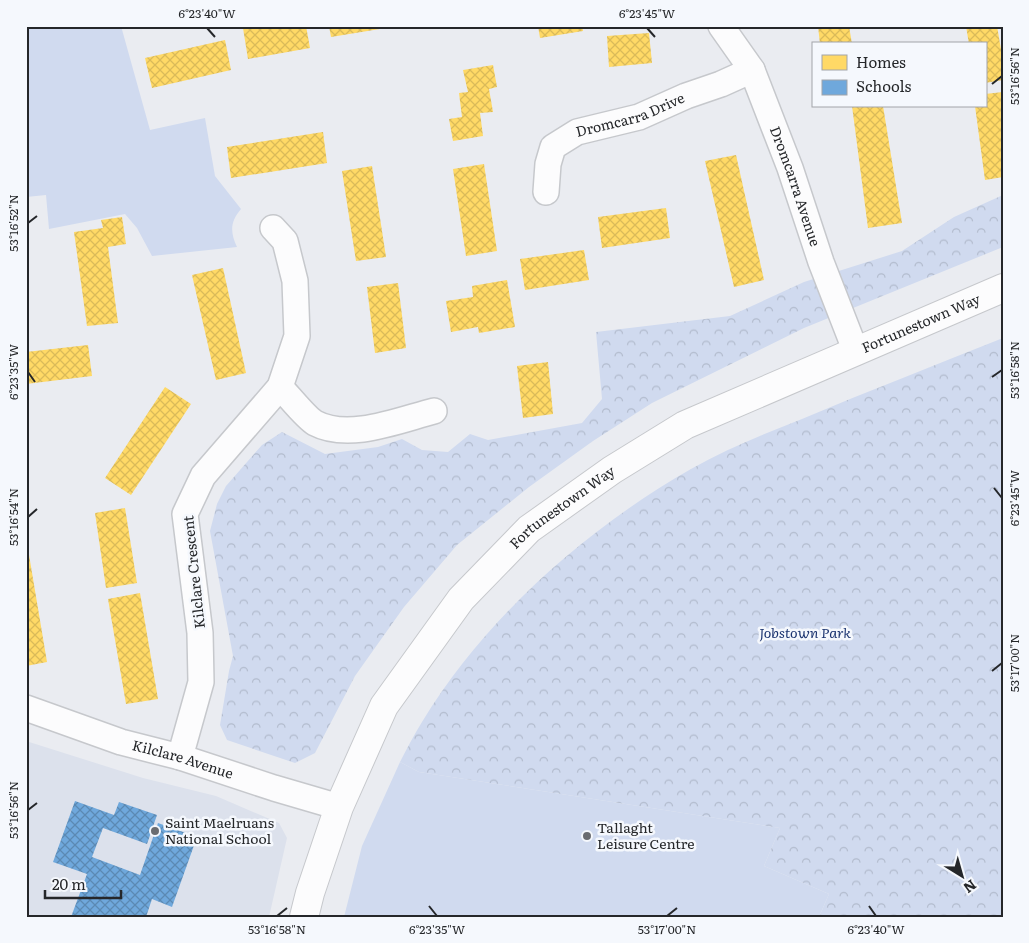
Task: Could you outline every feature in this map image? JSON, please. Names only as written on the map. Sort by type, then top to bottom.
[{"type":"street","name":"Dromcarra Avenue","points":[[721,26],[752,70],[790,168],[821,262],[856,352]]},
{"type":"street","name":"Dromcarra Drive","points":[[546,192],[548,164],[553,147],[577,132],[639,117],[752,70]]},
{"type":"street","name":"Kilclare Crescent","points":[[180,757],[201,682],[200,633],[185,514],[203,476],[280,386],[297,336],[295,281],[285,241],[273,228]]},
{"type":"street","name":"Fortunestown Way","points":[[304,917],[310,893],[339,807],[384,706],[461,598],[530,529],[612,470],[685,425],[1003,288]]},
{"type":"street","points":[[280,386],[313,422],[338,431],[366,428],[434,411]]},
{"type":"street","name":"Kilclare Avenue","points":[[26,708],[121,742],[180,757],[339,807]]},
{"type":"shaded area","name":"Saint Maelruans National School","points":[[26,741],[143,778],[216,796],[279,823],[287,838],[269,917],[26,917]]},
{"type":"green space","points":[[26,26],[121,26],[150,130],[205,118],[215,176],[241,209],[232,227],[237,247],[152,256],[137,228],[125,214],[49,229],[46,195],[26,197]]},
{"type":"green space","points":[[1003,195],[1003,247],[804,328],[652,403],[593,441],[529,487],[457,545],[404,607],[355,676],[315,753],[295,763],[227,740],[220,725],[233,656],[210,531],[217,504],[226,486],[262,445],[282,432],[325,454],[378,447],[402,439],[422,450],[448,452],[470,434],[488,440],[582,423],[602,399],[596,332],[730,316],[804,282],[902,251],[954,217]]},
{"type":"green space","name":"Jobstown Park","points":[[1003,338],[1003,917],[819,917],[829,894],[764,866],[780,828],[419,772],[400,762],[422,722],[447,684],[476,647],[507,612],[541,579],[576,548],[614,519],[691,469],[731,448]]},
{"type":"green space","name":"Tallaght Leisure Centre","points":[[400,762],[419,772],[780,828],[764,866],[829,894],[819,917],[344,917],[362,846]]},
{"type":"building: Homes","points":[[255,26],[306,26],[310,48],[248,59],[243,28]]},
{"type":"building: Homes","points":[[329,26],[392,26],[392,27],[331,37]]},
{"type":"building: Homes","points":[[538,26],[582,26],[583,31],[540,38]]},
{"type":"building: Homes","points":[[818,26],[849,26],[852,42],[820,42]]},
{"type":"building: Homes","points":[[966,26],[997,26],[1003,61],[1003,80],[986,83],[986,42],[969,42]]},
{"type":"building: Homes","points":[[649,33],[652,63],[609,67],[607,36]]},
{"type":"building: Homes","points":[[225,40],[231,70],[152,88],[145,58]]},
{"type":"building: Homes","points":[[493,65],[497,87],[489,89],[493,112],[480,113],[483,136],[453,141],[449,119],[462,117],[459,93],[468,92],[463,70]]},
{"type":"building: Homes","points":[[1003,92],[1003,177],[985,180],[975,108],[986,108],[986,94]]},
{"type":"building: Homes","points":[[852,108],[883,108],[902,223],[868,228]]},
{"type":"building: Homes","points":[[323,132],[327,163],[231,178],[227,147]]},
{"type":"building: Homes","points":[[736,155],[764,280],[734,287],[705,161]]},
{"type":"building: Homes","points":[[484,164],[497,251],[466,256],[453,169]]},
{"type":"building: Homes","points":[[372,166],[386,257],[356,261],[342,171]]},
{"type":"building: Homes","points":[[666,208],[670,238],[602,248],[598,217]]},
{"type":"building: Homes","points":[[122,217],[126,244],[108,247],[118,323],[87,326],[74,232],[103,228],[101,220]]},
{"type":"building: Homes","points":[[584,250],[589,280],[525,290],[520,259]]},
{"type":"building: Homes","points":[[223,268],[246,373],[216,380],[192,275]]},
{"type":"building: Homes","points":[[507,280],[515,327],[479,333],[478,327],[451,332],[446,301],[473,297],[472,286]]},
{"type":"building: Homes","points":[[398,283],[406,348],[375,353],[367,287]]},
{"type":"building: Homes","points":[[88,345],[92,376],[26,384],[26,352]]},
{"type":"building: Homes","points":[[548,362],[553,414],[523,418],[517,366]]},
{"type":"building: Homes","points":[[165,387],[191,404],[131,495],[105,478]]},
{"type":"building: Homes","points":[[125,508],[137,583],[106,588],[95,513]]},
{"type":"building: Homes","points":[[26,537],[47,662],[26,666]]},
{"type":"building: Homes","points":[[140,593],[158,699],[126,704],[108,599]]},
{"type":"building: Schools","points":[[75,801],[114,815],[119,802],[157,815],[147,844],[103,828],[92,857],[140,875],[158,823],[197,837],[172,907],[152,899],[146,917],[71,917],[87,874],[53,862]]},
{"type":"place","name":"Saint Maelruans National School","points":[[155,831]]},
{"type":"place","name":"Tallaght Leisure Centre","points":[[587,836]]}]
